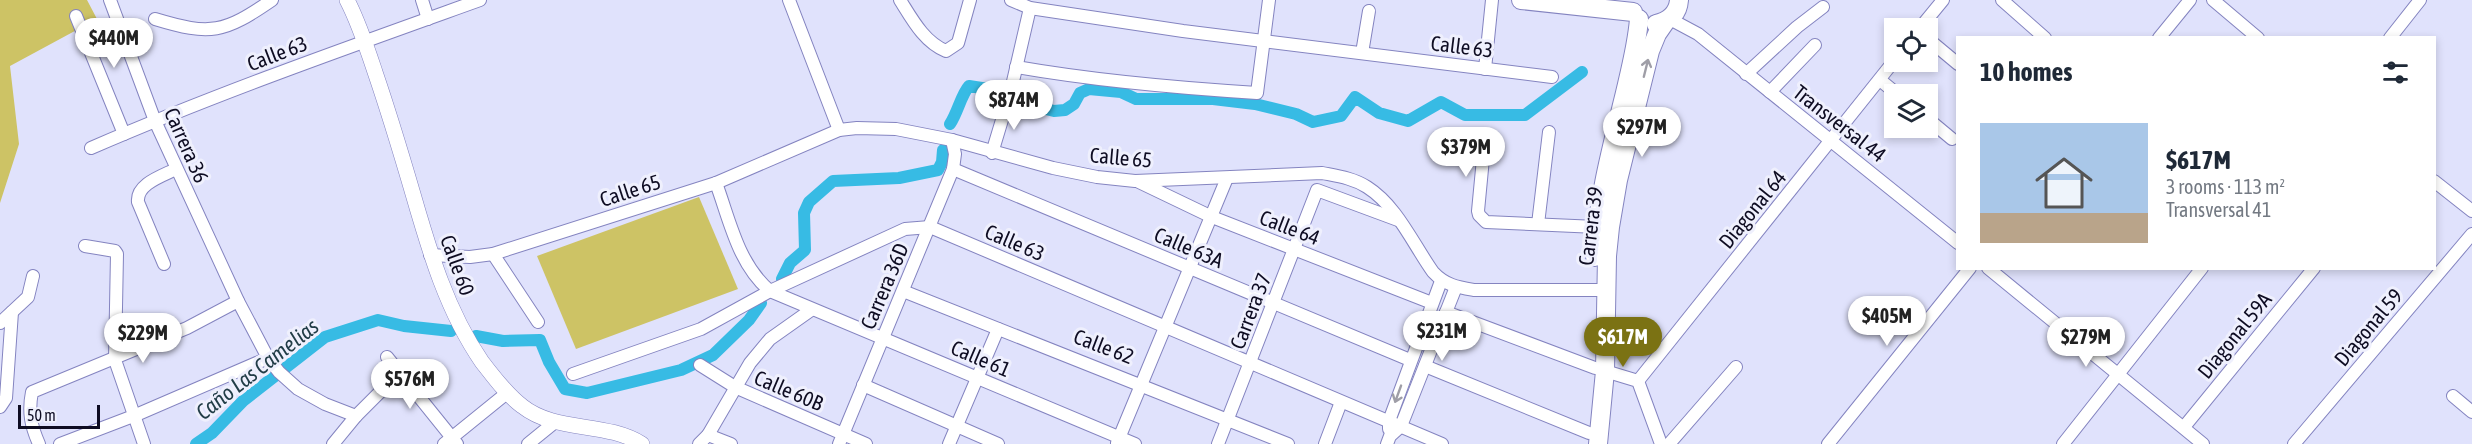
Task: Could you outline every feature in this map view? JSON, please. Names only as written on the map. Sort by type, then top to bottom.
[{"type":"main road","points":[[1521,0],[1634,10],[1652,24],[1673,11]]},
{"type":"main road","name":"Carrera 39","points":[[1591,440],[1600,370],[1601,290],[1597,227],[1604,178],[1635,48],[1634,10]]},
{"type":"main road","name":"Carrera 39","points":[[1601,290],[1618,180],[1650,51],[1657,34],[1673,11]]},
{"type":"street","name":"Carrera 36","points":[[110,0],[154,121],[238,302],[268,358],[279,372],[298,389],[325,404],[356,416]]},
{"type":"street","points":[[155,19],[190,30],[213,30],[234,24],[272,0]]},
{"type":"street","name":"Calle 60","points":[[347,0],[392,121],[430,255],[454,316],[470,344],[507,393],[539,417],[642,444]]},
{"type":"street","points":[[422,0],[428,19]]},
{"type":"street","name":"Calle 63","points":[[91,148],[154,121],[477,0]]},
{"type":"street","points":[[789,0],[839,130]]},
{"type":"street","points":[[900,0],[916,27],[938,48],[946,51],[958,43],[970,0]]},
{"type":"street","name":"Calle 63","points":[[1011,0],[1030,8],[1263,41],[1552,77]]},
{"type":"street","points":[[1016,67],[1082,78],[1153,86],[1257,93],[1269,0]]},
{"type":"street","points":[[1485,69],[1492,0]]},
{"type":"street","points":[[2002,0],[2043,36]]},
{"type":"street","points":[[2161,36],[2190,0]]},
{"type":"street","points":[[2213,0],[2256,36]]},
{"type":"street","points":[[2392,36],[2420,0]]},
{"type":"street","points":[[1928,18],[1941,1]]},
{"type":"street","points":[[992,153],[1030,8]]},
{"type":"street","points":[[1746,74],[1797,27],[1823,8]]},
{"type":"street","points":[[1362,53],[1369,11]]},
{"type":"street","name":"Transversal 44","points":[[1673,11],[1746,74],[1833,140],[1956,241]]},
{"type":"street","points":[[76,16],[124,134]]},
{"type":"street","points":[[1770,92],[1815,45]]},
{"type":"street","points":[[1938,47],[1956,62]]},
{"type":"street","name":"Diagonal 64","points":[[1638,381],[1886,72]]},
{"type":"street","points":[[1880,80],[1885,84]]},
{"type":"street","points":[[1938,127],[1952,139]]},
{"type":"street","name":"Calle 65","points":[[430,255],[470,257],[493,254],[716,183],[839,130],[866,128],[896,129],[952,140],[992,153],[1097,177],[1135,181],[1322,174],[1346,177],[1367,187],[1385,202],[1441,281]]},
{"type":"street","points":[[1538,224],[1549,132]]},
{"type":"street","name":"Carrera 36D","points":[[841,439],[953,169],[955,154],[952,140]]},
{"type":"street","points":[[1484,148],[1479,215],[1486,222],[1597,227]]},
{"type":"street","points":[[164,264],[137,195],[141,188],[176,169]]},
{"type":"street","name":"Calle 63A","points":[[953,169],[1410,360]]},
{"type":"street","points":[[1118,441],[1227,178]]},
{"type":"street","name":"Calle 64","points":[[1135,181],[1212,217],[1432,303]]},
{"type":"street","points":[[716,183],[745,263],[756,279],[770,291],[812,310]]},
{"type":"street","points":[[2436,183],[2472,211]]},
{"type":"street","name":"Carrera 37","points":[[1218,444],[1317,190],[1400,221]]},
{"type":"street","name":"Calle 63","points":[[930,227],[1442,444]]},
{"type":"street","points":[[573,374],[701,329],[770,291],[905,229],[930,227]]},
{"type":"street","name":"Diagonal 59","points":[[2294,444],[2472,234]]},
{"type":"street","points":[[85,246],[115,251],[118,258],[115,360],[136,415],[144,444]]},
{"type":"street","points":[[493,254],[538,322]]},
{"type":"street","points":[[1828,444],[1968,270]]},
{"type":"street","points":[[1990,270],[2203,444]]},
{"type":"street","points":[[2063,444],[2200,270]]},
{"type":"street","name":"Diagonal 59A","points":[[2184,427],[2312,270]]},
{"type":"street","points":[[0,323],[28,297],[33,276]]},
{"type":"street","points":[[1389,440],[1389,421],[1441,281],[1456,287],[1474,290],[1601,290]]},
{"type":"street","points":[[1389,440],[1401,426],[1456,287]]},
{"type":"street","name":"Calle 62","points":[[903,291],[1288,444]]},
{"type":"street","points":[[39,444],[32,429],[29,408],[32,392],[115,360],[188,328],[238,302]]},
{"type":"street","points":[[699,444],[708,435],[750,363],[770,339],[812,310]]},
{"type":"street","name":"Calle 61","points":[[812,310],[978,377],[1118,441],[1135,444]]},
{"type":"street","points":[[0,407],[6,398],[12,312]]},
{"type":"street","points":[[1446,312],[1600,370],[1638,381],[1661,444]]},
{"type":"street","points":[[949,444],[998,329]]},
{"type":"street","points":[[387,357],[451,442],[507,393]]},
{"type":"street","points":[[67,443],[268,358]]},
{"type":"street","name":"Calle 60B","points":[[700,365],[735,387],[841,439],[866,444]]},
{"type":"street","points":[[1425,366],[1591,440]]},
{"type":"street","points":[[1669,444],[1736,367]]},
{"type":"street","points":[[333,444],[356,416],[399,374]]},
{"type":"street","points":[[863,385],[998,444]]},
{"type":"street","points":[[2453,396],[2472,412]]},
{"type":"street","points":[[1325,444],[1341,402]]},
{"type":"street","points":[[528,444],[555,422]]},
{"type":"street","points":[[708,435],[731,444]]},
{"type":"shaded area","points":[[0,0],[87,0],[97,19],[10,66],[19,144],[0,203]]},
{"type":"shaded area","points":[[699,197],[738,289],[576,349],[537,256]]},
{"type":"waterway","name":"Caño Las Camelias","points":[[950,124],[969,86],[1001,91],[1034,106],[1054,111],[1065,110],[1074,104],[1080,93],[1089,89],[1121,92],[1136,99],[1213,99],[1255,104],[1296,114],[1313,122],[1341,116],[1355,97],[1379,113],[1408,121],[1441,102],[1465,115],[1525,115],[1582,72]]},
{"type":"waterway","name":"Caño Las Camelias","points":[[782,279],[790,263],[805,250],[804,213],[809,202],[833,181],[899,178],[938,170],[942,162],[943,150]]},
{"type":"waterway","name":"Caño Las Camelias","points":[[476,336],[503,341],[540,340],[549,362],[565,389],[587,393],[681,370],[713,355],[749,320],[761,303]]},
{"type":"waterway","name":"Caño Las Camelias","points":[[196,444],[212,433],[243,401],[325,337],[378,320],[404,326],[451,331]]}]
